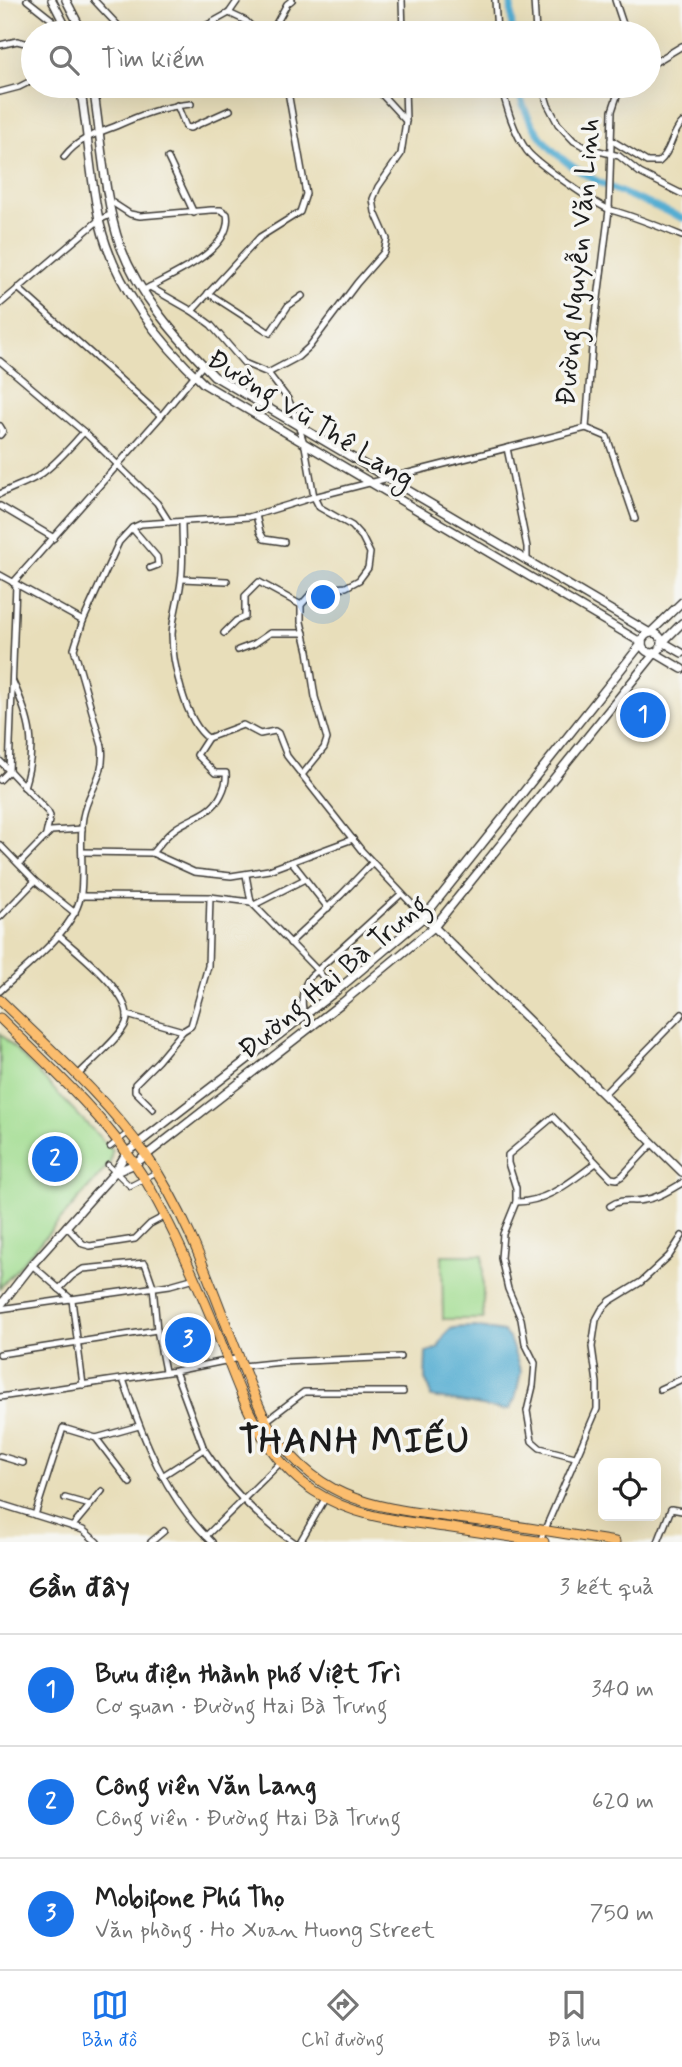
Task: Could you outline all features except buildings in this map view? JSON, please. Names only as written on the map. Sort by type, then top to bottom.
[{"type":"main road","points":[[0,1000],[77,1076],[128,1133],[157,1172],[197,1252],[266,1421],[289,1455],[313,1477],[359,1501],[388,1508],[614,1542]]},
{"type":"main road","points":[[0,1018],[68,1085],[135,1164],[165,1216],[195,1278],[256,1426],[281,1461],[305,1484],[326,1498],[355,1511],[385,1519],[537,1541]]},
{"type":"street","points":[[27,0],[52,21]]},
{"type":"street","points":[[52,0],[63,21]]},
{"type":"street","points":[[66,0],[77,21]]},
{"type":"street","points":[[94,0],[113,21]]},
{"type":"street","points":[[215,21],[229,13],[238,0]]},
{"type":"street","points":[[401,0],[402,21]]},
{"type":"street","points":[[495,0],[496,21]]},
{"type":"street","points":[[534,0],[535,21]]},
{"type":"street","points":[[615,0],[622,21]]},
{"type":"street","points":[[277,21],[288,1]]},
{"type":"street","points":[[229,13],[246,21]]},
{"type":"street","points":[[0,45],[21,42]]},
{"type":"street","points":[[661,59],[682,46]]},
{"type":"street","points":[[0,92],[21,86]]},
{"type":"street","name":"Đường Vũ Thê Lang","points":[[82,98],[100,220],[108,249],[132,296],[171,351],[194,375],[204,384],[305,446],[642,643]]},
{"type":"street","name":"Đường Vũ Thê Lang","points":[[95,98],[112,214],[120,245],[181,343],[214,376],[650,633]]},
{"type":"street","points":[[192,312],[260,237],[300,212],[306,194],[289,98]]},
{"type":"street","points":[[385,98],[406,121]]},
{"type":"street","points":[[268,373],[298,357],[309,347],[384,252],[387,239],[375,212],[373,199],[401,154],[406,121],[405,98]]},
{"type":"street","points":[[505,98],[516,132],[528,153],[548,170],[609,210],[629,214],[682,236]]},
{"type":"street","points":[[546,98],[558,124],[574,141],[626,161],[650,179],[682,194]]},
{"type":"street","name":"Đường Nguyễn Văn Linh","points":[[132,528],[141,524],[231,520],[256,515],[314,497],[586,428],[592,347],[610,203],[612,111],[616,98]]},
{"type":"street","points":[[64,157],[76,143],[88,136],[153,110],[191,104]]},
{"type":"street","points":[[177,105],[187,127],[190,128],[230,110]]},
{"type":"street","points":[[611,139],[647,162],[659,162],[666,157],[676,129],[682,123]]},
{"type":"street","points":[[167,158],[194,212]]},
{"type":"street","points":[[110,201],[130,214],[140,216],[220,210],[227,214],[229,222],[218,243],[198,260],[147,289]]},
{"type":"street","points":[[0,304],[100,220],[112,214]]},
{"type":"street","points":[[18,288],[161,416]]},
{"type":"street","points":[[147,289],[192,312],[211,326],[244,363],[268,373],[288,400],[299,427],[314,497],[323,511],[352,526],[362,537],[370,553],[368,568],[359,580],[345,587],[321,589],[310,595],[301,605],[315,697],[327,739],[324,748],[302,775]]},
{"type":"street","points":[[208,293],[267,333],[273,331],[288,306],[302,296]]},
{"type":"street","points":[[0,361],[84,432],[157,503],[169,522]]},
{"type":"street","points":[[0,780],[9,771],[15,584],[203,365]]},
{"type":"street","points":[[0,426],[3,431],[0,435]]},
{"type":"street","points":[[586,428],[607,437],[635,519]]},
{"type":"street","points":[[0,495],[37,477],[54,464],[84,432]]},
{"type":"street","points":[[507,448],[527,547],[527,561]]},
{"type":"street","points":[[0,506],[54,538]]},
{"type":"street","points":[[256,515],[264,539],[284,542]]},
{"type":"street","points":[[182,522],[182,579],[172,631],[173,648],[179,681],[193,719],[208,738]]},
{"type":"street","points":[[0,991],[58,935],[75,913],[81,897],[83,815],[101,774],[104,760],[75,657],[74,649],[83,621],[118,542],[132,528],[157,557],[159,565],[150,568]]},
{"type":"street","points":[[0,575],[83,621]]},
{"type":"street","points":[[182,579],[227,582]]},
{"type":"street","points":[[224,633],[236,621],[245,617],[245,596],[259,582],[301,605]]},
{"type":"street","points":[[682,602],[644,637],[642,643],[646,651],[655,653],[682,669]]},
{"type":"street","points":[[655,653],[682,623]]},
{"type":"street","points":[[238,650],[254,644],[270,633],[304,634]]},
{"type":"street","points":[[650,633],[659,634],[663,642],[682,653]]},
{"type":"street","name":"Đường Hai Bà Trưng","points":[[0,1307],[32,1265],[115,1172],[127,1152],[335,992],[424,917],[642,643]]},
{"type":"street","name":"Đường Hai Bà Trưng","points":[[115,1172],[146,1156],[333,1011],[435,927],[655,653]]},
{"type":"street","points":[[12,681],[26,713],[32,748],[24,787]]},
{"type":"street","points":[[152,853],[178,826],[208,812],[223,790],[227,780],[226,773],[215,773],[197,755],[208,738],[243,725],[263,735],[275,731],[282,739],[287,756],[372,863],[682,1172]]},
{"type":"street","points":[[0,761],[50,816],[46,835]]},
{"type":"street","points":[[19,864],[46,835],[57,830],[82,829]]},
{"type":"street","points":[[82,852],[152,853],[194,872],[246,875],[292,862],[354,839]]},
{"type":"street","points":[[0,845],[35,881],[75,913]]},
{"type":"street","points":[[292,862],[327,908]]},
{"type":"street","points":[[290,943],[372,863]]},
{"type":"street","points":[[246,875],[253,903],[335,992]]},
{"type":"street","points":[[81,897],[210,897],[253,903],[305,878]]},
{"type":"street","points":[[0,917],[35,881]]},
{"type":"street","points":[[304,1016],[301,1001],[303,989],[318,971],[401,894]]},
{"type":"street","points":[[153,1109],[135,1091],[135,1084],[183,1031],[191,1026],[208,966],[210,897]]},
{"type":"street","points":[[58,935],[114,988],[127,1015],[122,1030],[77,1076]]},
{"type":"street","points":[[604,1094],[682,1014]]},
{"type":"street","points":[[127,1015],[183,1031]]},
{"type":"street","points":[[575,1457],[540,1448],[532,1441],[527,1412],[535,1378],[535,1363],[525,1343],[521,1318],[508,1289],[501,1258],[503,1234],[516,1202],[516,1188],[508,1155],[553,1117],[611,1178],[617,1179],[653,1143]]},
{"type":"street","points":[[110,1147],[128,1133]]},
{"type":"street","points":[[516,1202],[537,1200],[551,1194],[596,1163]]},
{"type":"street","points":[[108,1165],[130,1186],[157,1172]]},
{"type":"street","points":[[610,1206],[622,1199],[646,1200],[682,1182]]},
{"type":"street","points":[[66,1226],[83,1244],[90,1246],[135,1239],[150,1224],[165,1216]]},
{"type":"street","points":[[537,1541],[597,1409],[592,1347],[596,1320],[602,1308],[641,1282],[669,1256],[682,1236]]},
{"type":"street","points":[[60,1289],[83,1269],[142,1261],[148,1266],[153,1286],[157,1330],[165,1371]]},
{"type":"street","points":[[32,1265],[72,1300],[83,1385]]},
{"type":"street","points":[[0,1307],[72,1300],[195,1278]]},
{"type":"street","points":[[0,1354],[157,1330]]},
{"type":"street","points":[[0,1397],[229,1362],[400,1357]]},
{"type":"street","points":[[175,1371],[205,1449],[242,1500],[258,1516],[294,1542]]},
{"type":"street","points":[[123,1379],[139,1426],[162,1476],[186,1514],[212,1542]]},
{"type":"street","points":[[660,1389],[682,1379]]},
{"type":"street","points":[[266,1421],[304,1392],[403,1392]]},
{"type":"street","points":[[96,1438],[139,1426]]},
{"type":"street","points":[[35,1515],[61,1430],[66,1427],[96,1438],[130,1483]]},
{"type":"street","points":[[162,1476],[205,1449]]},
{"type":"street","points":[[0,1456],[23,1463]]},
{"type":"street","points":[[206,1536],[281,1461]]},
{"type":"street","points":[[300,1542],[330,1488]]},
{"type":"street","points":[[72,1527],[102,1491]]},
{"type":"street","points":[[65,1498],[90,1505]]},
{"type":"street","points":[[0,1513],[1,1504],[83,1530],[97,1542]]},
{"type":"street","points":[[658,1542],[671,1509],[682,1511]]},
{"type":"street","points":[[475,1542],[479,1521]]},
{"type":"street","points":[[151,1542],[164,1531]]},
{"type":"green space","points":[[0,1033],[112,1150],[110,1163],[0,1288]]},
{"type":"green space","points":[[442,1255],[483,1255],[483,1319],[443,1319]]},
{"type":"water","points":[[475,1327],[503,1332],[509,1338],[521,1372],[515,1399],[509,1409],[431,1397],[425,1380],[426,1353],[438,1348],[451,1329]]},
{"type":"waterway","points":[[511,0],[512,21]]},
{"type":"waterway","points":[[521,98],[527,115],[542,138],[560,157],[604,185],[682,218]]},
{"type":"place","name":"Bưu điện thành phố Việt Trì","points":[[643,715]]},
{"type":"place","name":"Công viên Văn Lang","points":[[55,1159]]},
{"type":"place","name":"Mobifone Phú Thọ","points":[[188,1340]]},
{"type":"district","name":"THANH MIẾU","points":[[355,1442]]}]
